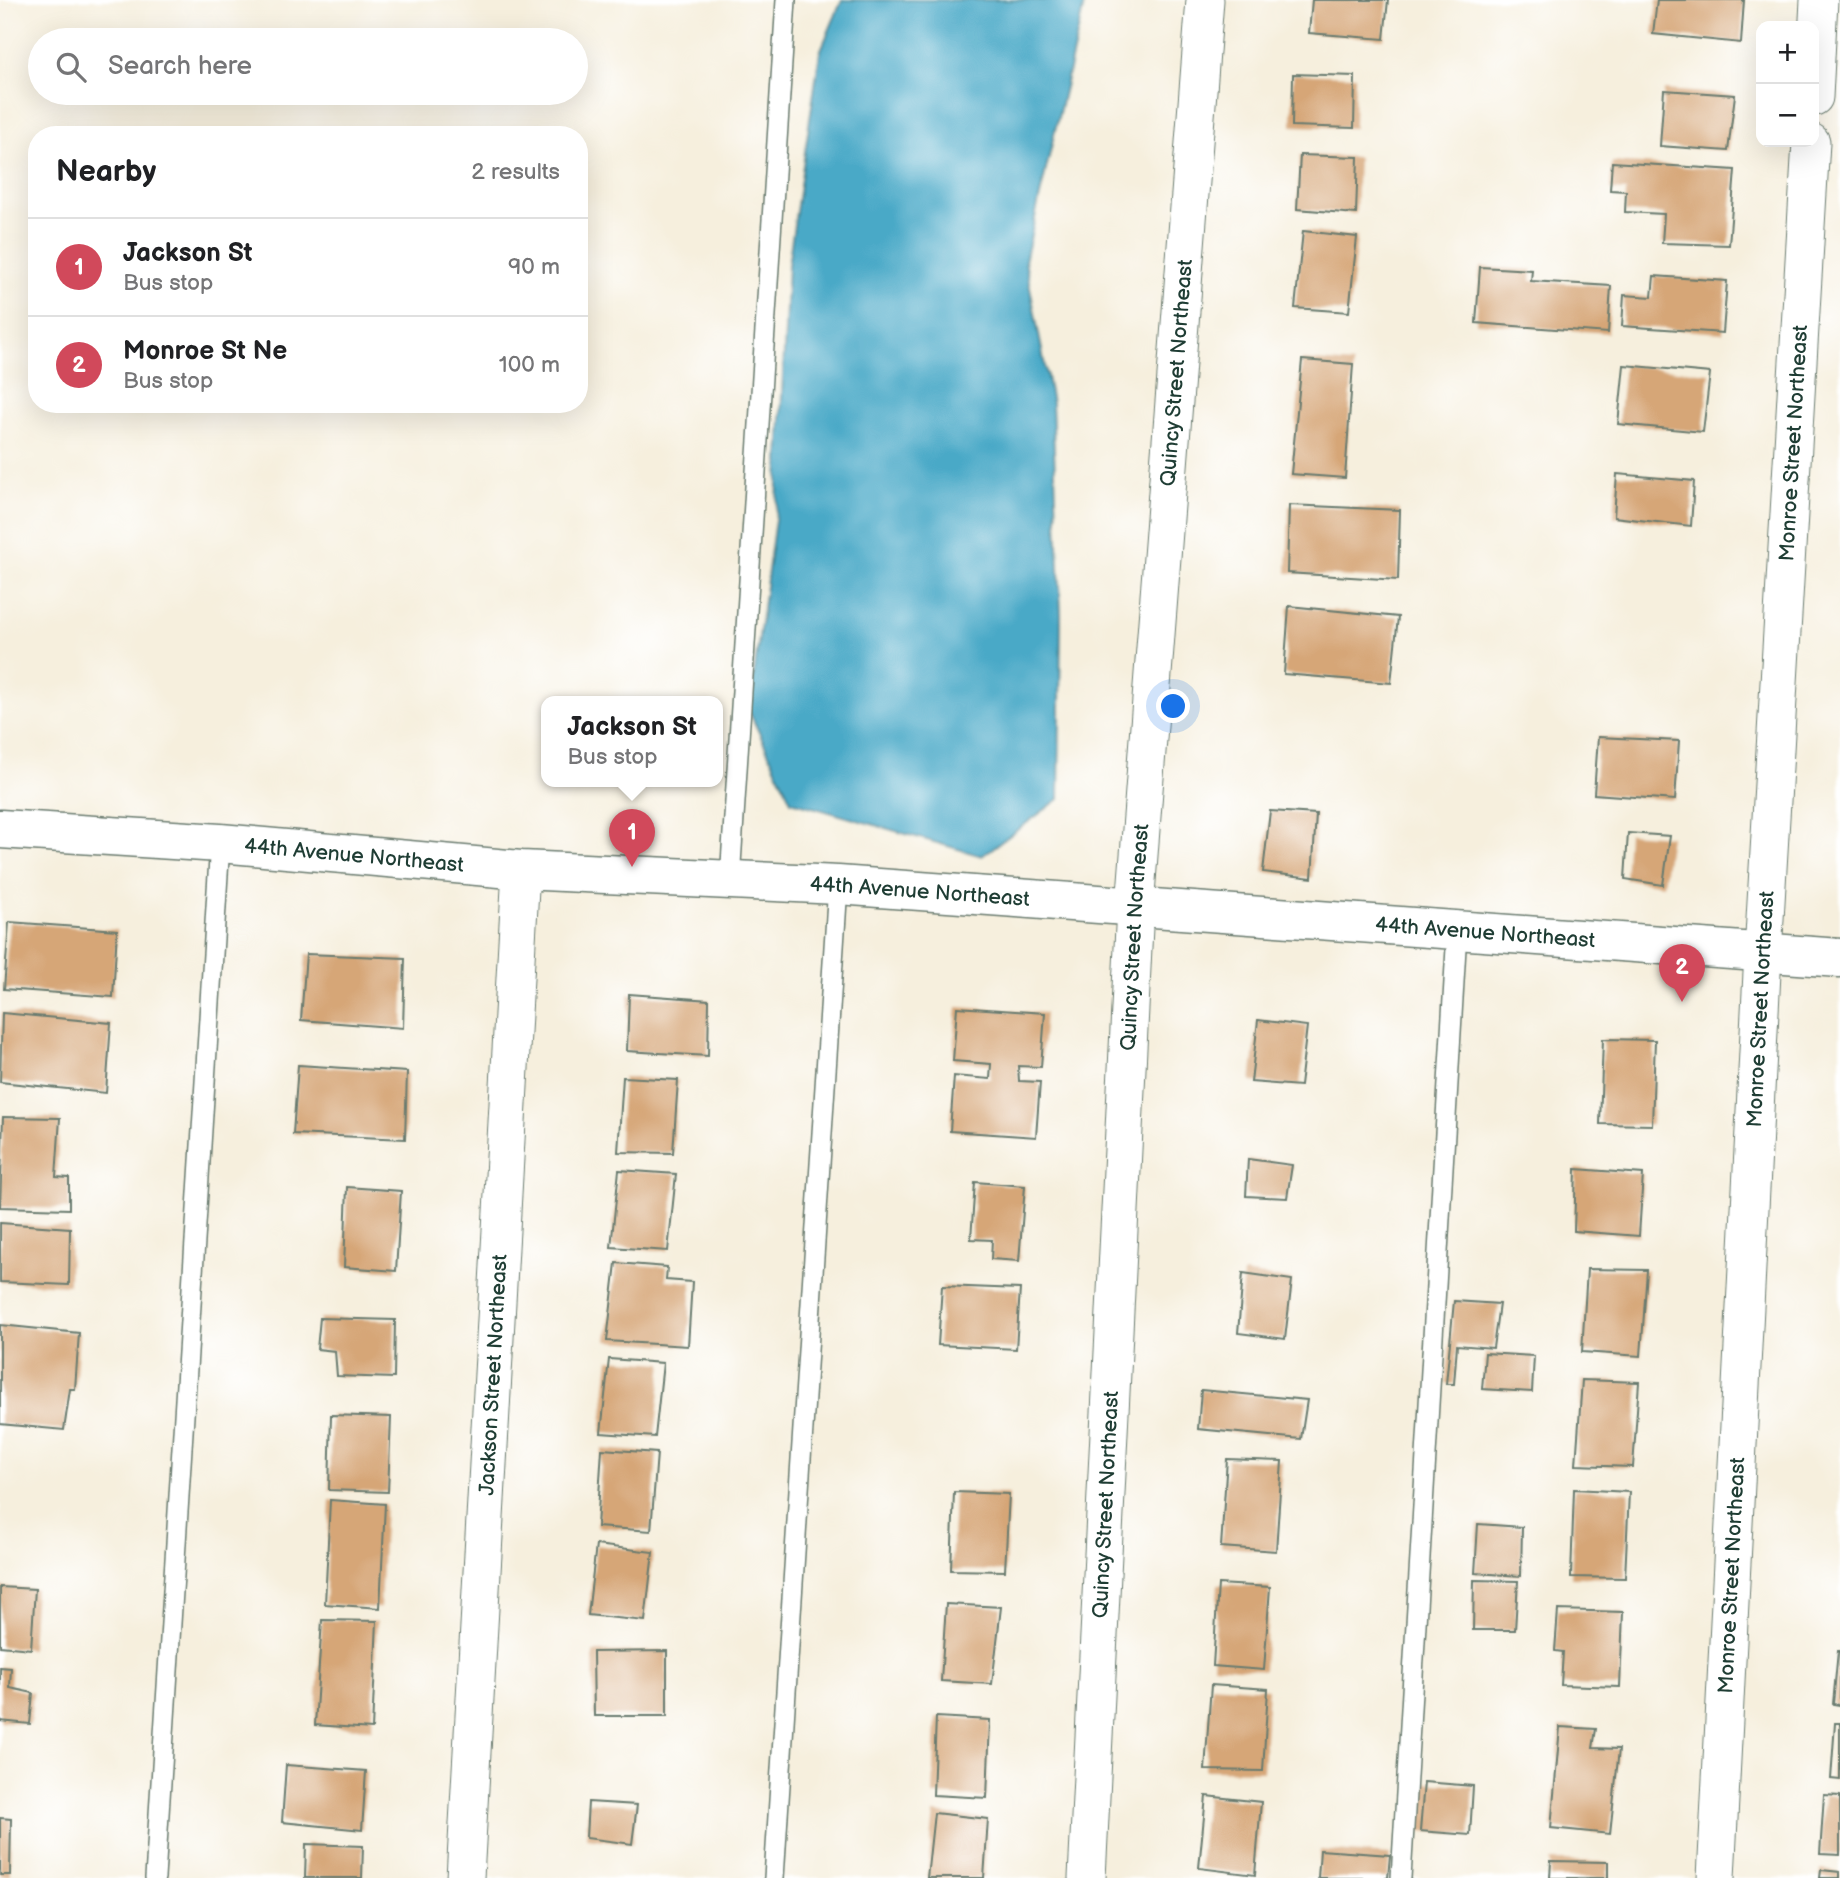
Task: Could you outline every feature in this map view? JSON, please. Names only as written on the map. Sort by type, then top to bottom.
[{"type":"street","name":"Quincy Street Northeast","points":[[1087,1878],[1135,907],[1205,0]]},
{"type":"street","points":[[1815,84],[1819,0]]},
{"type":"street","name":"Monroe Street Northeast","points":[[1716,1878],[1763,953],[1811,147]]},
{"type":"street","name":"44th Avenue Northeast","points":[[0,829],[220,843],[521,870],[838,885],[1840,958]]},
{"type":"street","name":"Jackson Street Northeast","points":[[465,1878],[521,870]]},
{"type":"lane","points":[[730,880],[786,0]]},
{"type":"lane","points":[[155,1878],[220,843]]},
{"type":"lane","points":[[774,1878],[838,885]]},
{"type":"lane","points":[[1401,1878],[1457,931]]},
{"type":"water","points":[[842,0],[1085,0],[1025,261],[1052,403],[1061,614],[1059,799],[982,856],[791,801],[749,711],[777,505],[788,265],[820,52]]},
{"type":"building","points":[[1312,0],[1388,0],[1384,39],[1309,33]]},
{"type":"building","points":[[1657,0],[1744,0],[1741,43],[1653,34]]},
{"type":"building","points":[[1293,74],[1355,76],[1354,128],[1292,126]]},
{"type":"building","points":[[1664,90],[1735,95],[1728,151],[1660,146]]},
{"type":"building","points":[[1300,155],[1358,157],[1356,214],[1297,209]]},
{"type":"building","points":[[1612,162],[1735,170],[1729,245],[1662,243],[1664,214],[1625,212],[1626,191],[1610,190]]},
{"type":"building","points":[[1303,231],[1357,237],[1349,312],[1295,308]]},
{"type":"building","points":[[1480,267],[1532,270],[1531,281],[1611,286],[1608,333],[1476,323]]},
{"type":"building","points":[[1654,276],[1727,281],[1723,333],[1622,326],[1624,295],[1652,297]]},
{"type":"building","points":[[1302,360],[1353,364],[1345,478],[1291,474]]},
{"type":"building","points":[[1624,365],[1710,373],[1703,432],[1618,424]]},
{"type":"building","points":[[1617,474],[1694,481],[1691,526],[1614,517]]},
{"type":"building","points":[[1289,505],[1400,510],[1398,580],[1287,573]]},
{"type":"building","points":[[1289,606],[1398,617],[1391,683],[1284,674]]},
{"type":"building","points":[[1598,737],[1679,741],[1675,800],[1594,794]]},
{"type":"building","points":[[1270,811],[1316,814],[1312,878],[1263,872]]},
{"type":"building","points":[[1628,833],[1670,836],[1663,885],[1625,879]]},
{"type":"building","points":[[9,922],[117,930],[113,997],[4,989]]},
{"type":"building","points":[[306,954],[405,958],[403,1028],[301,1020]]},
{"type":"building","points":[[629,994],[709,1000],[708,1056],[627,1051]]},
{"type":"building","points":[[957,1007],[1045,1013],[1041,1067],[1018,1066],[1019,1081],[1040,1082],[1036,1137],[950,1131],[954,1076],[990,1079],[991,1064],[953,1061]]},
{"type":"building","points":[[2,1013],[111,1023],[106,1093],[0,1082]]},
{"type":"building","points":[[1258,1020],[1307,1026],[1300,1086],[1251,1082]]},
{"type":"building","points":[[1603,1039],[1655,1040],[1652,1125],[1600,1124]]},
{"type":"building","points":[[298,1065],[407,1072],[405,1139],[293,1134]]},
{"type":"building","points":[[623,1077],[678,1080],[673,1153],[618,1152]]},
{"type":"building","points":[[3,1117],[60,1118],[56,1177],[69,1178],[69,1209],[0,1207]]},
{"type":"building","points":[[1248,1159],[1292,1165],[1287,1198],[1246,1196]]},
{"type":"building","points":[[1576,1169],[1643,1174],[1639,1236],[1574,1231]]},
{"type":"building","points":[[619,1170],[676,1174],[668,1251],[611,1247]]},
{"type":"building","points":[[975,1182],[1025,1186],[1019,1261],[991,1259],[992,1240],[971,1239]]},
{"type":"building","points":[[347,1187],[401,1191],[396,1271],[344,1267]]},
{"type":"building","points":[[0,1223],[70,1228],[69,1285],[0,1282]]},
{"type":"building","points":[[616,1263],[667,1267],[666,1280],[692,1282],[688,1346],[607,1341]]},
{"type":"building","points":[[1587,1269],[1647,1270],[1641,1356],[1582,1352]]},
{"type":"building","points":[[1243,1273],[1292,1280],[1285,1339],[1238,1333]]},
{"type":"building","points":[[942,1286],[1020,1289],[1016,1349],[938,1345]]},
{"type":"building","points":[[1454,1301],[1499,1304],[1493,1348],[1457,1345],[1454,1384],[1446,1384]]},
{"type":"building","points":[[320,1318],[395,1320],[394,1378],[337,1376],[335,1351],[317,1349]]},
{"type":"building","points":[[0,1325],[79,1333],[75,1389],[70,1389],[64,1430],[0,1424]]},
{"type":"building","points":[[1485,1353],[1534,1356],[1532,1392],[1482,1389]]},
{"type":"building","points":[[609,1359],[663,1363],[655,1437],[601,1433]]},
{"type":"building","points":[[1582,1380],[1639,1382],[1633,1467],[1576,1465]]},
{"type":"building","points":[[1201,1390],[1307,1400],[1301,1439],[1198,1429]]},
{"type":"building","points":[[331,1415],[391,1417],[388,1492],[329,1490]]},
{"type":"building","points":[[602,1449],[657,1453],[651,1531],[597,1527]]},
{"type":"building","points":[[1227,1459],[1282,1461],[1276,1551],[1221,1547]]},
{"type":"building","points":[[1574,1489],[1629,1492],[1625,1578],[1571,1577]]},
{"type":"building","points":[[954,1492],[1009,1494],[1005,1571],[951,1570]]},
{"type":"building","points":[[330,1500],[385,1504],[380,1608],[325,1604]]},
{"type":"building","points":[[1478,1524],[1522,1527],[1521,1576],[1475,1573]]},
{"type":"building","points":[[596,1545],[653,1552],[645,1621],[588,1615]]},
{"type":"building","points":[[1474,1580],[1518,1581],[1515,1630],[1473,1630]]},
{"type":"building","points":[[1218,1584],[1270,1587],[1264,1670],[1213,1666]]},
{"type":"building","points":[[0,1587],[35,1589],[31,1649],[0,1646]]},
{"type":"building","points":[[946,1604],[1001,1607],[992,1684],[941,1681]]},
{"type":"building","points":[[1558,1610],[1623,1612],[1620,1687],[1561,1685],[1563,1652],[1555,1651]]},
{"type":"building","points":[[322,1620],[377,1621],[372,1729],[315,1725]]},
{"type":"building","points":[[667,1651],[667,1716],[594,1716],[593,1652]]},
{"type":"building","points":[[1840,1651],[1840,1705],[1833,1704]]},
{"type":"building","points":[[0,1667],[11,1668],[10,1688],[33,1693],[30,1724],[0,1721]]},
{"type":"building","points":[[1211,1685],[1268,1689],[1263,1771],[1205,1770]]},
{"type":"building","points":[[936,1717],[990,1720],[987,1798],[933,1795]]},
{"type":"building","points":[[1835,1723],[1840,1723],[1840,1780],[1831,1779]]},
{"type":"building","points":[[1560,1727],[1596,1729],[1593,1748],[1619,1749],[1610,1834],[1551,1828]]},
{"type":"building","points":[[286,1765],[366,1771],[362,1830],[282,1822]]},
{"type":"building","points":[[1424,1782],[1473,1786],[1470,1835],[1420,1831]]},
{"type":"building","points":[[1824,1795],[1840,1796],[1840,1855],[1820,1854]]},
{"type":"building","points":[[1206,1796],[1261,1802],[1255,1875],[1199,1868]]},
{"type":"building","points":[[588,1802],[637,1805],[632,1844],[586,1838]]},
{"type":"building","points":[[934,1813],[988,1819],[984,1878],[927,1878]]},
{"type":"building","points":[[0,1818],[11,1819],[10,1875],[0,1875]]},
{"type":"building","points":[[306,1844],[363,1846],[362,1878],[305,1878]]},
{"type":"building","points":[[1320,1850],[1390,1855],[1388,1878],[1318,1878]]},
{"type":"building","points":[[1551,1861],[1608,1862],[1608,1878],[1550,1878]]},
{"type":"building","points":[[1821,1870],[1840,1872],[1840,1878],[1820,1878]]},
{"type":"place","name":"Jackson St","points":[[632,867]]},
{"type":"place","name":"Monroe St Ne","points":[[1682,1002]]}]
